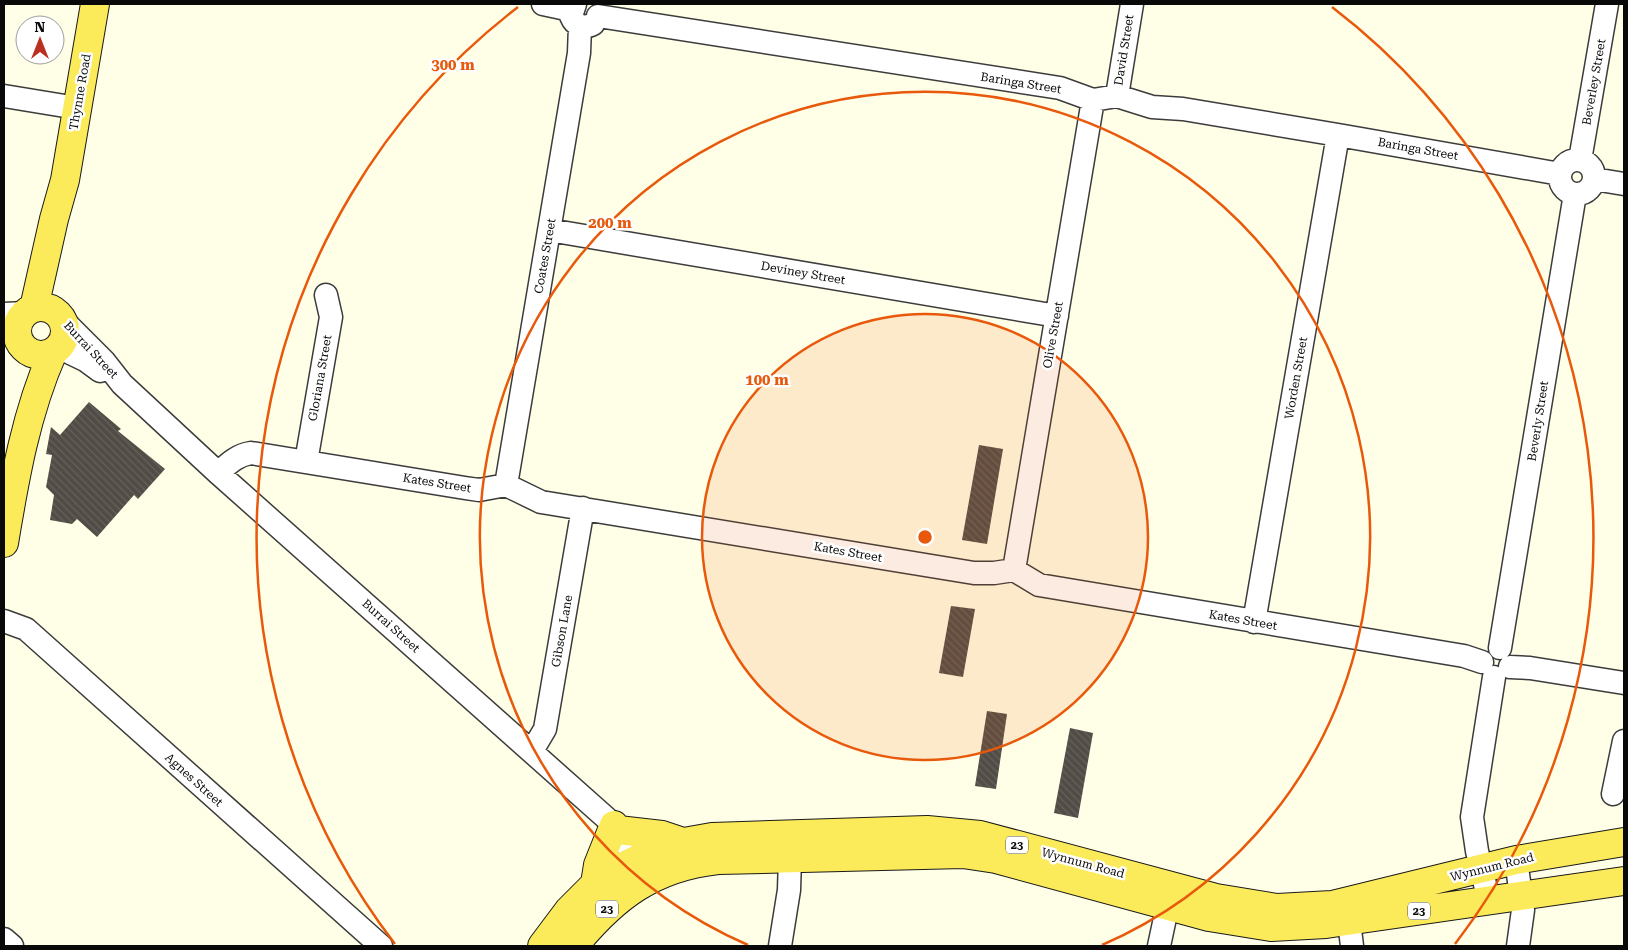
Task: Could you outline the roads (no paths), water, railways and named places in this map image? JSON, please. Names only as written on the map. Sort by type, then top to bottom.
[{"type":"main road","name":"Thynne Road","points":[[22,441],[28,321],[65,180],[95,4]]},
{"type":"main road","name":"Thynne Road","points":[[4,543],[22,441],[42,376],[65,333],[28,321]]},
{"type":"main road","points":[[28,321],[32,353],[46,354],[56,350]]},
{"type":"main road","points":[[1594,845],[1612,828],[1624,826]]},
{"type":"main road","points":[[595,884],[598,865],[616,828],[662,835],[680,842]]},
{"type":"main road","name":"Wynnum Road","points":[[574,946],[614,903],[642,869],[680,842],[725,836],[946,831],[980,835],[1169,896]]},
{"type":"main road","name":"Wynnum Road","points":[[1349,923],[1481,869],[1516,860],[1594,845],[1624,842]]},
{"type":"main road","name":"Wynnum Road","points":[[542,946],[569,910],[595,884],[642,869],[675,869],[700,862],[963,854],[996,859],[1169,896],[1257,906],[1298,908],[1349,923],[1624,881]]},
{"type":"street","name":"Baringa Street","points":[[543,4],[1060,88],[1094,100],[1118,96],[1152,107],[1182,109],[1560,174]]},
{"type":"street","name":"David Street","points":[[1118,96],[1132,4]]},
{"type":"street","name":"Beverley Street","points":[[1580,160],[1607,4]]},
{"type":"street","name":"Coates Street","points":[[506,485],[579,53],[584,12]]},
{"type":"street","points":[[4,96],[77,108]]},
{"type":"street","name":"Olive Street","points":[[1014,570],[1094,100]]},
{"type":"street","name":"Worden Street","points":[[1254,622],[1338,135]]},
{"type":"street","points":[[1580,160],[1591,166],[1594,179],[1588,190],[1575,194],[1563,187],[1560,174],[1566,163],[1580,160]]},
{"type":"street","points":[[1594,179],[1624,184]]},
{"type":"street","name":"Beverly Street","points":[[1489,901],[1472,817],[1575,194]]},
{"type":"street","name":"Deviney Street","points":[[549,230],[1056,316]]},
{"type":"street","name":"Gloriana Street","points":[[306,462],[331,317],[326,295]]},
{"type":"street","name":"Burrai Street","points":[[28,321],[104,361],[122,384],[218,473],[532,751],[616,828],[642,869]]},
{"type":"street","name":"Burrai Street","points":[[56,350],[85,360],[122,384]]},
{"type":"street","name":"Kates Street","points":[[218,473],[243,454],[251,453],[479,490],[506,485],[532,500],[974,573],[994,574],[1014,570],[1039,585],[1624,683]]},
{"type":"street","name":"Gibson Lane","points":[[532,751],[545,729],[583,508]]},
{"type":"street","name":"Agnes Street","points":[[4,621],[26,629],[380,946]]},
{"type":"street","points":[[1613,794],[1624,741]]},
{"type":"street","points":[[780,946],[789,890],[790,858]]},
{"type":"street","points":[[1516,860],[1524,910],[1518,946]]},
{"type":"street","points":[[1158,946],[1169,896]]},
{"type":"street","points":[[4,938],[12,946]]}]
